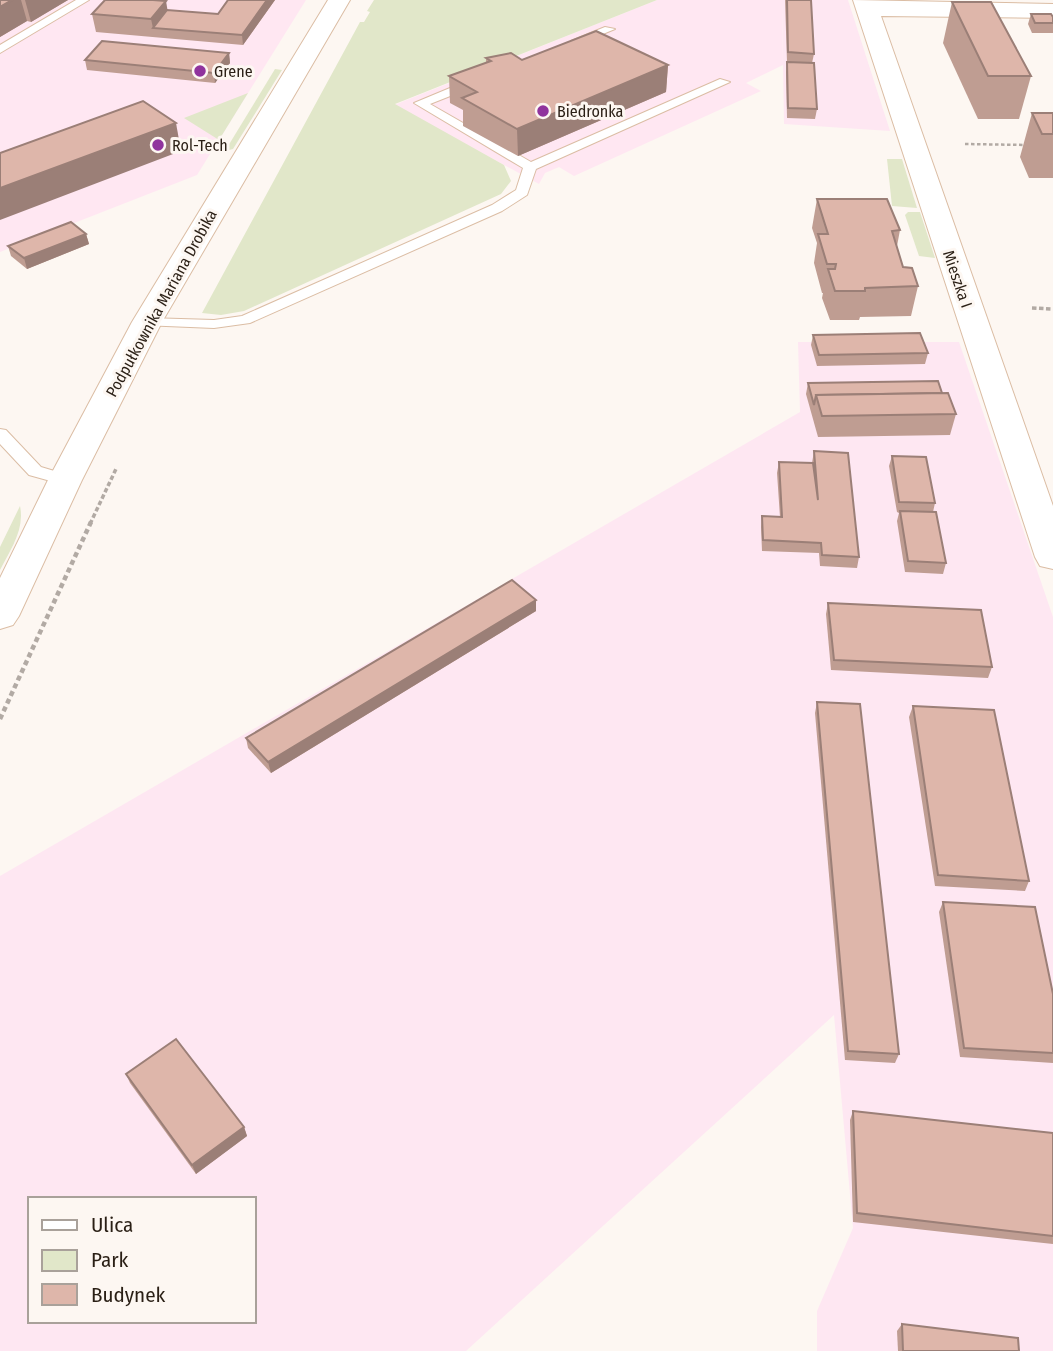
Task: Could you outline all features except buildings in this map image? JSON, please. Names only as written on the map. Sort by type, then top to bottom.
[{"type":"street","name":"Podpułkownika Mariana Drobika","points":[[0,616],[65,480],[147,322],[339,0]]},
{"type":"street","points":[[865,4],[1053,11]]},
{"type":"street","name":"Mieszka I","points":[[865,4],[1053,557]]},
{"type":"lane","points":[[0,50],[84,0]]},
{"type":"lane","points":[[558,49],[609,29]]},
{"type":"lane","points":[[483,78],[420,103],[530,167]]},
{"type":"lane","points":[[147,322],[214,324],[245,320],[496,208],[522,192],[530,167],[724,82]]},
{"type":"lane","points":[[0,434],[35,471],[65,480]]},
{"type":"path","points":[[965,144],[1040,145]]},
{"type":"path","points":[[1032,308],[1053,309]]},
{"type":"path","points":[[0,719],[120,460]]},
{"type":"shaded area","points":[[0,0],[306,0],[197,175],[0,252]]},
{"type":"shaded area","points":[[657,0],[782,0],[783,65],[746,83],[761,91],[574,176],[559,167],[545,173],[539,184],[394,105]]},
{"type":"shaded area","points":[[782,0],[848,0],[890,131],[784,124]]},
{"type":"shaded area","points":[[798,342],[959,342],[1053,617],[1053,1351],[817,1351],[817,1311],[853,1228],[834,1015],[466,1351],[0,1351],[0,876],[800,412]]},
{"type":"green space","points":[[374,0],[657,0],[395,104],[504,165],[511,181],[501,194],[244,311],[221,315],[202,313],[360,22],[364,22],[370,12],[367,11]]},
{"type":"green space","points":[[275,69],[282,70],[233,149],[225,151]]},
{"type":"green space","points":[[248,93],[219,140],[184,118]]},
{"type":"green space","points":[[887,159],[902,159],[917,208],[892,206]]},
{"type":"green space","points":[[908,212],[920,212],[935,258],[919,256],[905,215]]},
{"type":"green space","points":[[20,506],[19,532],[0,570],[0,547]]},
{"type":"place","name":"Grene","points":[[200,71]]},
{"type":"place","name":"Biedronka","points":[[543,111]]},
{"type":"place","name":"Rol-Tech","points":[[158,145]]}]
